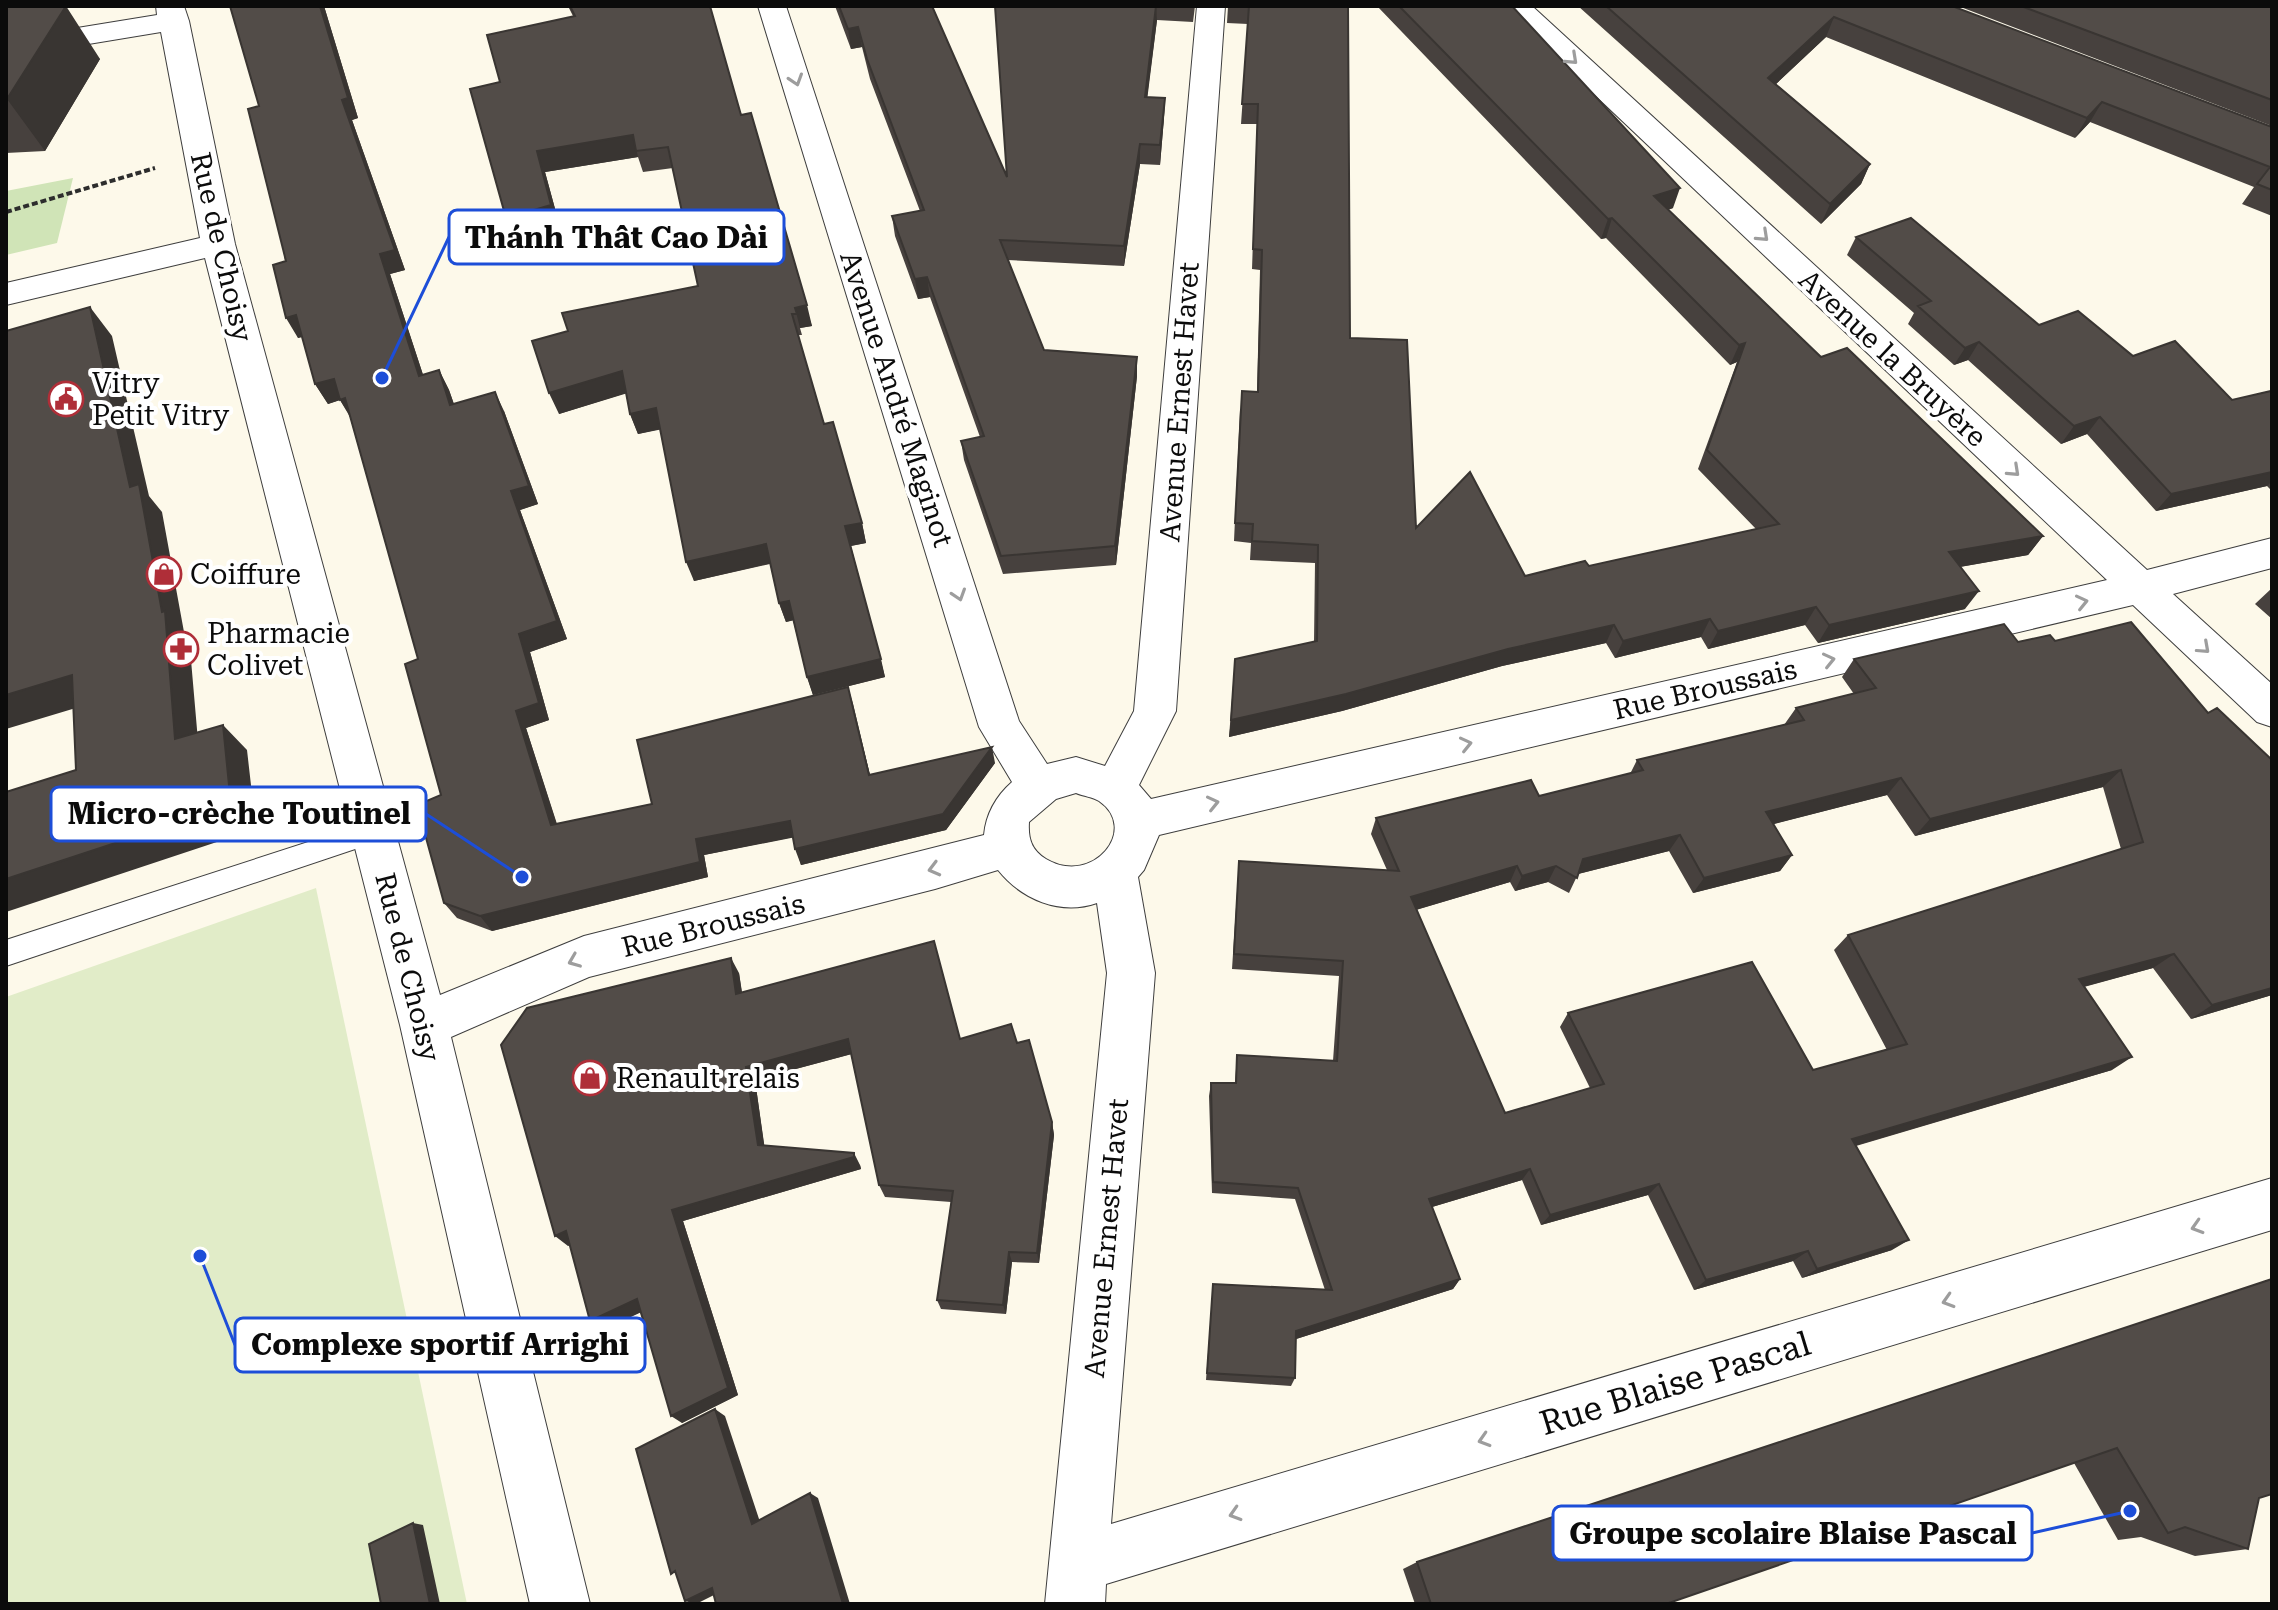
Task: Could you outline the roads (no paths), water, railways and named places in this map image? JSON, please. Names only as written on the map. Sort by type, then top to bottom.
[{"type":"street","name":"Avenue André Maginot","points":[[772,6],[1000,727],[1037,785]]},
{"type":"street","name":"Avenue Ernest Havet","points":[[1127,804],[1155,711],[1211,6]]},
{"type":"street","name":"Avenue la Bruyère","points":[[1515,6],[2272,710]]},
{"type":"street","points":[[6,45],[28,45],[172,13]]},
{"type":"street","name":"Rue de Choisy","points":[[172,13],[218,244],[424,1025],[560,1604]]},
{"type":"street","points":[[6,294],[218,244]]},
{"type":"street","name":"Rue Broussais","points":[[1127,804],[2139,588],[2272,553]]},
{"type":"street","points":[[1076,775],[1097,779],[1127,804],[1137,840],[1130,858],[1115,874],[1095,884],[1072,888],[1051,885],[1032,876],[1018,864],[1009,847],[1007,830],[1011,812],[1021,797],[1037,785],[1056,777],[1076,775]]},
{"type":"street","name":"Rue Broussais","points":[[424,1025],[584,957],[935,869],[1009,847]]},
{"type":"street","name":"Avenue Ernest Havet","points":[[1077,1584],[1131,973],[1115,874]]},
{"type":"street","name":"Rue Blaise Pascal","points":[[1077,1584],[2272,1204]]},
{"type":"lane","points":[[6,953],[373,832]]},
{"type":"place","name":"Thánh Thât Cao Dài","points":[[382,378]]},
{"type":"place","name":"Vitry Petit Vitry","points":[[66,399]]},
{"type":"place","name":"Coiffure","points":[[164,574]]},
{"type":"place","name":"Pharmacie Colivet","points":[[181,649]]},
{"type":"place","name":"Micro-crèche Toutinel","points":[[522,877]]},
{"type":"place","name":"Renault relais","points":[[590,1078]]},
{"type":"place","name":"Complexe sportif Arrighi","points":[[200,1256]]},
{"type":"place","name":"Groupe scolaire Blaise Pascal","points":[[2130,1511]]}]
